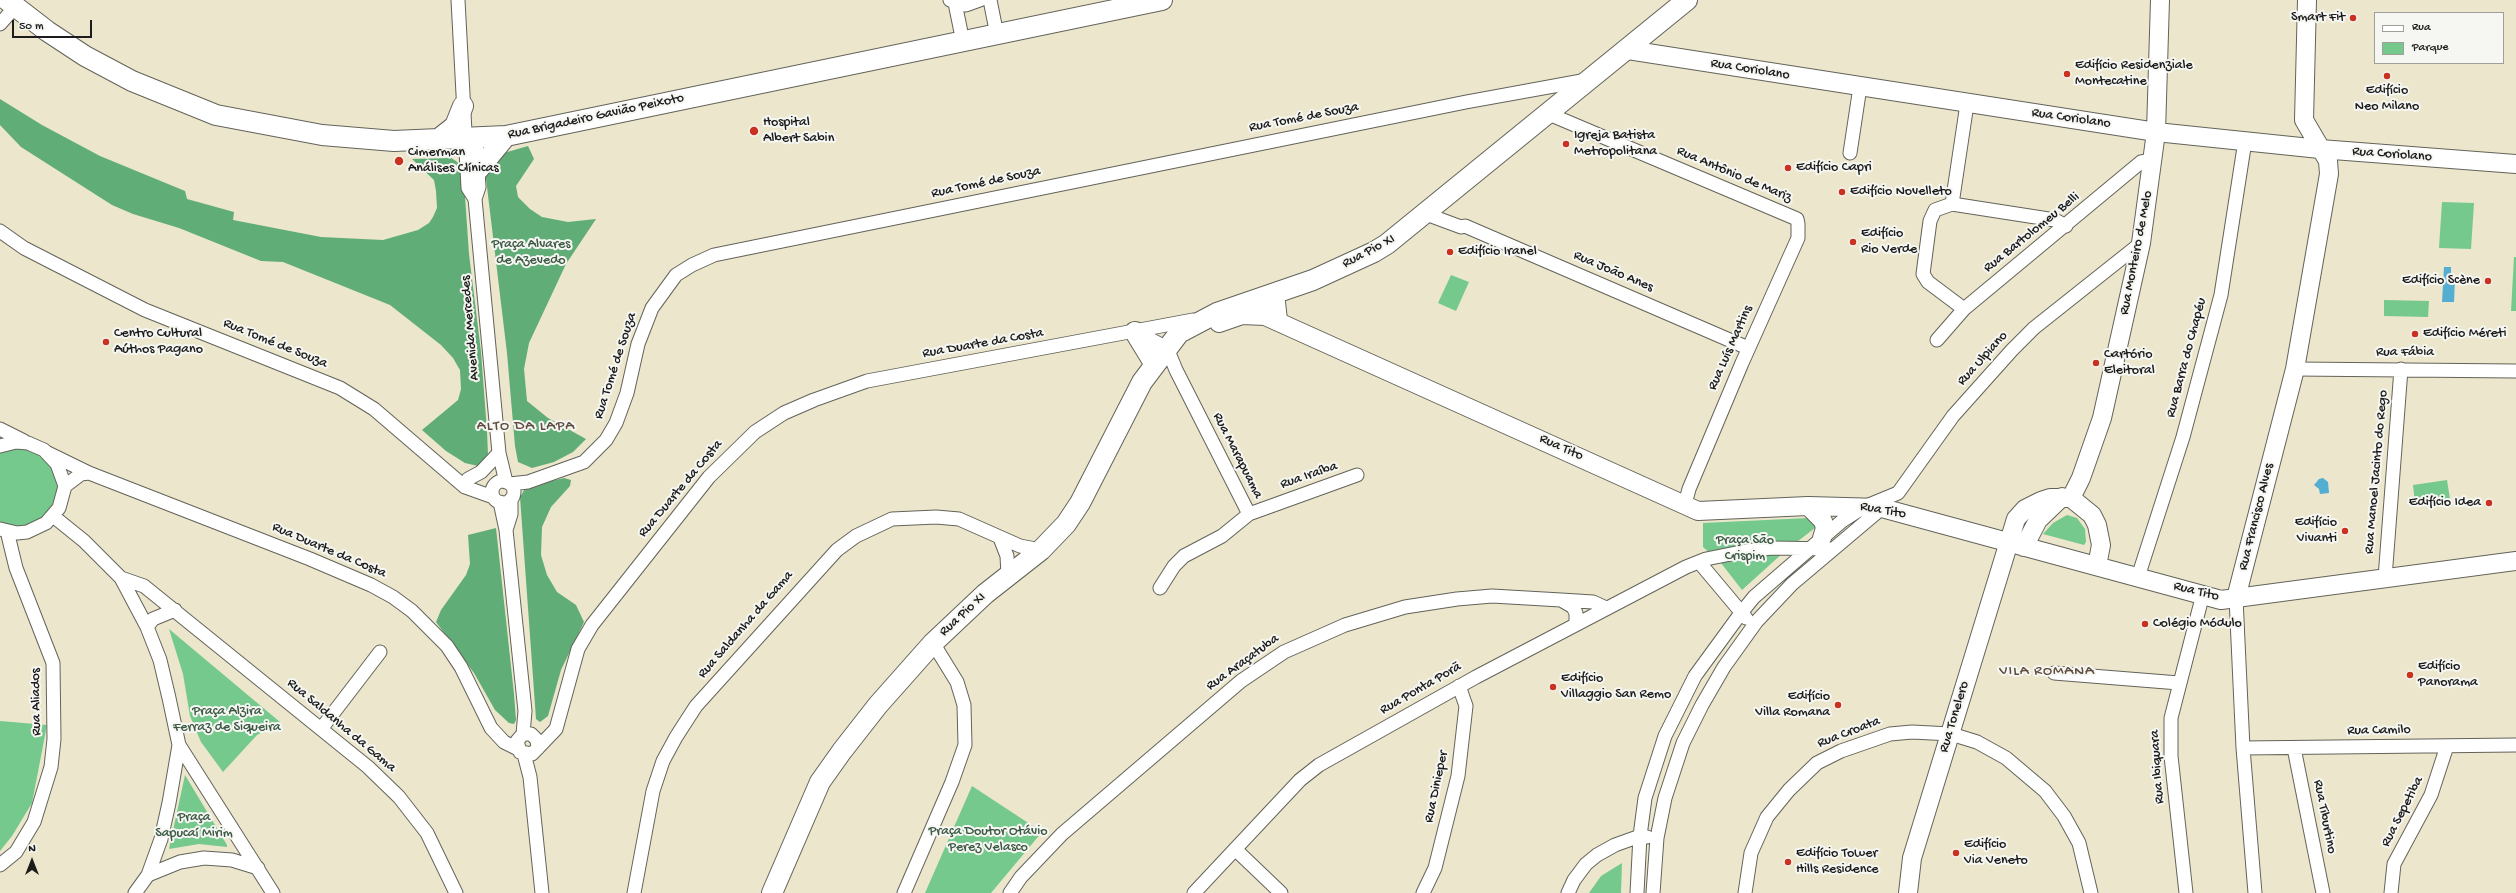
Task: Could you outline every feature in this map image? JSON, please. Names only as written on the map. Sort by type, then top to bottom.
[{"type":"main road","name":"Rua Brigadeiro Gavião Peixoto","points":[[11,3],[85,56],[132,81],[216,115],[322,135],[394,141],[436,141],[504,136],[997,35],[1159,0]]},
{"type":"main road","name":"Rua Pio XI","points":[[772,893],[820,782],[878,705],[933,643],[1008,575],[1041,550],[1074,514],[1131,400],[1154,363],[1183,330],[1208,317],[1313,280],[1374,252],[1430,211],[1628,50],[1687,0]]},
{"type":"main road","points":[[436,141],[454,126],[464,110],[480,126],[504,136],[478,170]]},
{"type":"main road","points":[[1274,294],[1277,320]]},
{"type":"main road","points":[[1135,332],[1154,363]]},
{"type":"street","name":"Avenida Mercedes","points":[[458,0],[464,110],[478,170],[480,187],[475,199]]},
{"type":"street","points":[[963,42],[952,2],[966,5],[980,0]]},
{"type":"street","points":[[990,0],[997,35]]},
{"type":"street","name":"Rua Monteiro de Melo","points":[[2067,497],[2080,478],[2102,418],[2141,243],[2156,132],[2160,0]]},
{"type":"street","name":"Rua Francisco Alves","points":[[2255,893],[2243,748],[2236,598],[2294,369],[2329,174],[2328,161],[2304,120],[2307,0]]},
{"type":"street","points":[[0,24],[11,3]]},
{"type":"street","name":"Rua Coriolano","points":[[1628,50],[1967,104],[2156,132],[2320,149],[2516,164]]},
{"type":"street","name":"Rua Tomé de Souza","points":[[0,231],[24,248],[145,310],[340,388],[374,409],[464,480],[465,487],[502,490],[584,462],[606,440],[616,423],[625,399],[638,344],[652,308],[676,276],[692,265],[714,255],[1450,105],[1592,79]]},
{"type":"street","points":[[1850,153],[1860,87]]},
{"type":"street","points":[[1952,204],[1967,104]]},
{"type":"street","name":"Rua Antônio de Mariz","points":[[1549,114],[1796,219]]},
{"type":"street","name":"Avenida Mercedes","points":[[470,139],[468,188],[475,199],[502,490],[511,514],[506,530],[542,893]]},
{"type":"street","name":"Rua Barra do Chapéu","points":[[2138,577],[2183,437],[2221,295],[2245,141]]},
{"type":"street","name":"Rua Bartolomeu Belli","points":[[1937,340],[1964,309],[2066,226],[2141,162],[2153,160]]},
{"type":"street","points":[[1964,309],[1928,282],[1923,274],[1932,215],[1939,207],[1952,204],[2055,220],[2066,226]]},
{"type":"street","name":"Rua João Anes","points":[[1430,211],[1463,222],[1465,226],[1748,348]]},
{"type":"street","name":"Rua Luís Martins","points":[[1684,498],[1748,348],[1798,238],[1799,229],[1796,219]]},
{"type":"street","name":"Rua Ulpiano","points":[[1873,507],[1895,495],[1953,416],[2012,350],[2034,328],[2141,243]]},
{"type":"street","name":"Rua Pio XI","points":[[1167,348],[1208,328],[1242,315],[1257,314],[1277,320]]},
{"type":"street","name":"Rua Duarte da Costa","points":[[28,443],[89,473],[310,559],[371,585],[393,597],[412,611],[447,646],[461,666],[486,721],[496,735],[527,744],[556,729],[578,649],[592,625],[709,478],[754,432],[784,413],[814,400],[867,381],[1135,332],[1208,317]]},
{"type":"street","name":"Rua Tito","points":[[1277,320],[1684,498],[1698,511],[1808,506],[1873,507],[1908,515],[2221,600],[2516,561]]},
{"type":"street","points":[[1135,332],[1167,348]]},
{"type":"street","name":"Rua Marapuama","points":[[1160,588],[1174,566],[1184,556],[1222,536],[1249,514],[1176,370],[1167,348]]},
{"type":"street","name":"Rua Fábia","points":[[2294,369],[2516,371]]},
{"type":"street","name":"Rua Manoel Jacinto do Rego","points":[[2385,578],[2401,369]]},
{"type":"street","points":[[0,429],[28,443]]},
{"type":"street","points":[[0,446],[16,442],[28,443]]},
{"type":"street","points":[[46,452],[57,464],[65,486]]},
{"type":"street","points":[[464,480],[481,472],[499,453]]},
{"type":"street","points":[[3,530],[17,533],[37,529],[53,516],[58,508],[65,486],[81,474],[89,473]]},
{"type":"street","name":"Rua Iraíba","points":[[1249,514],[1357,475]]},
{"type":"street","points":[[1902,487],[1902,500],[1908,515]]},
{"type":"street","points":[[2067,497],[2092,515],[2097,525],[2101,546],[2097,566]]},
{"type":"street","name":"Rua Tonelero","points":[[1908,893],[1912,858],[1951,734],[2016,545],[2016,519],[2025,509],[2050,498],[2067,497]]},
{"type":"street","points":[[1808,506],[1823,521],[1828,544]]},
{"type":"street","points":[[1653,893],[1657,838],[1669,783],[1683,743],[1702,705],[1724,667],[1754,625],[1828,544],[1842,521],[1873,507]]},
{"type":"street","points":[[53,516],[84,541],[121,578],[148,626],[160,660],[179,745],[273,893]]},
{"type":"street","name":"Rua Saldanha da Gama","points":[[634,893],[653,791],[663,761],[676,737],[696,706],[837,550],[856,536],[892,519],[914,517],[959,519],[1020,546],[1041,550]]},
{"type":"street","name":"Rua Aliados","points":[[0,865],[16,852],[34,822],[50,766],[54,739],[53,663],[16,568],[3,530]]},
{"type":"street","points":[[1000,538],[1007,556],[1008,575]]},
{"type":"street","points":[[1754,625],[1741,613],[1699,562],[1746,551],[1808,550],[1828,544]]},
{"type":"street","points":[[1637,893],[1640,836],[1650,779],[1665,736],[1684,695],[1708,655],[1754,597],[1808,550]]},
{"type":"street","name":"Rua Ponta Porã","points":[[1194,893],[1300,780],[1319,766],[1459,686],[1606,608],[1699,562]]},
{"type":"street","name":"Rua Saldanha da Gama","points":[[121,578],[144,586],[368,767],[399,797],[427,834],[456,893]]},
{"type":"street","name":"Rua Ibiquara","points":[[2186,893],[2171,756],[2171,718],[2203,594]]},
{"type":"street","name":"Rua Araçatuba","points":[[1010,893],[1021,877],[1062,834],[1235,686],[1284,652],[1345,626],[1405,607],[1457,599],[1492,596],[1562,600],[1593,602],[1606,608]]},
{"type":"street","points":[[1562,600],[1573,607],[1576,612],[1576,624]]},
{"type":"street","points":[[148,626],[153,619],[175,610]]},
{"type":"street","points":[[904,893],[952,782],[965,745],[964,705],[957,682],[933,643]]},
{"type":"street","points":[[321,729],[380,652]]},
{"type":"street","points":[[1708,655],[1724,667]]},
{"type":"street","points":[[2054,673],[2179,683]]},
{"type":"street","name":"Rua Dinieper","points":[[1423,893],[1435,868],[1458,776],[1466,706],[1459,686]]},
{"type":"street","points":[[1684,695],[1702,705]]},
{"type":"street","name":"Rua Croata","points":[[1746,893],[1750,853],[1768,817],[1788,790],[1817,763],[1841,751],[1890,734],[1912,732],[1951,734],[1977,742],[2006,758],[2046,791],[2064,816],[2079,843],[2091,893]]},
{"type":"street","points":[[1665,736],[1683,743]]},
{"type":"street","points":[[134,893],[148,875],[161,839],[179,745]]},
{"type":"street","name":"Rua Camilo","points":[[2243,748],[2516,745]]},
{"type":"street","name":"Rua Sepetiba","points":[[2390,893],[2394,864],[2401,848],[2431,795],[2448,746]]},
{"type":"street","name":"Rua Tiburtino","points":[[2294,748],[2323,893]]},
{"type":"street","points":[[1650,779],[1669,783]]},
{"type":"street","points":[[1568,893],[1582,870],[1597,855],[1640,836],[1657,838]]},
{"type":"street","points":[[1235,849],[1281,893]]},
{"type":"street","points":[[148,875],[180,862],[204,858],[232,860],[258,868]]},
{"type":"green space","points":[[0,99],[42,125],[100,156],[185,191],[187,199],[234,212],[233,220],[321,237],[383,240],[418,230],[429,223],[433,217],[437,208],[436,191],[434,180],[412,159],[451,158],[456,161],[460,165],[464,182],[469,254],[481,352],[488,455],[484,463],[478,466],[465,463],[446,451],[422,430],[458,400],[461,389],[460,370],[453,358],[441,345],[390,305],[283,262],[261,261],[179,228],[133,214],[112,205],[21,147],[0,125]]},
{"type":"green space","name":"Praça Alvares de Azevedo","points":[[528,146],[534,159],[516,186],[518,197],[530,209],[542,217],[568,222],[596,219],[566,264],[529,343],[524,369],[527,401],[548,418],[586,439],[573,452],[554,462],[532,468],[518,462],[515,446],[507,353],[484,162],[490,157]]},
{"type":"green space","points":[[2442,202],[2474,203],[2471,249],[2439,248]]},
{"type":"green space","points":[[2514,257],[2516,257],[2516,311],[2511,311]]},
{"type":"green space","points":[[1451,275],[1469,282],[1456,311],[1438,303]]},
{"type":"green space","points":[[2384,300],[2429,301],[2428,317],[2384,316]]},
{"type":"green space","points":[[27,446],[50,460],[60,485],[59,499],[43,520],[17,528],[0,524],[0,450]]},
{"type":"green space","points":[[564,478],[571,480],[570,486],[551,507],[542,527],[541,555],[547,575],[557,592],[576,605],[584,622],[561,670],[548,716],[540,722],[536,719],[520,497],[526,487]]},
{"type":"green space","points":[[2447,480],[2450,499],[2415,503],[2413,485]]},
{"type":"green space","points":[[2067,515],[2077,518],[2085,529],[2086,542],[2084,545],[2043,534],[2053,523]]},
{"type":"green space","name":"Praça São Crispim","points":[[1808,518],[1820,524],[1784,552],[1742,590],[1721,563],[1703,547],[1703,523]]},
{"type":"green space","points":[[496,528],[514,694],[516,720],[514,724],[509,723],[495,710],[474,673],[436,622],[441,610],[466,575],[470,564],[468,535]]},
{"type":"green space","name":"Praça Alzira Ferraz de Siqueira","points":[[169,629],[280,722],[257,735],[223,772],[201,742],[190,716],[183,674]]},
{"type":"green space","points":[[0,721],[47,725],[32,803],[12,836],[0,851]]},
{"type":"green space","name":"Praça Sapucaí Mirim","points":[[185,775],[227,847],[199,844],[169,849]]},
{"type":"green space","name":"Praça Doutor Otávio Perez Velasco","points":[[972,786],[1042,832],[991,893],[925,893]]},
{"type":"green space","points":[[1622,863],[1621,893],[1589,893],[1601,876]]},
{"type":"water","points":[[2444,267],[2451,267],[2451,275],[2455,278],[2454,302],[2442,302]]},
{"type":"water","points":[[2323,478],[2328,482],[2329,493],[2320,494],[2319,489],[2314,485],[2319,479]]},
{"type":"place","name":"Smart Fit","points":[[2353,18]]},
{"type":"place","name":"Edifício Residenziale Montecatine","points":[[2067,74]]},
{"type":"place","name":"Edifício Neo Milano","points":[[2387,76]]},
{"type":"place","name":"Hospital Albert Sabin","points":[[754,131]]},
{"type":"place","name":"Igreja Batista Metropolitana","points":[[1566,144]]},
{"type":"place","name":"Cimerman Análises Clínicas","points":[[399,161]]},
{"type":"place","name":"Edifício Capri","points":[[1788,168]]},
{"type":"place","name":"Edifício Novelleto","points":[[1842,192]]},
{"type":"place","name":"Edifício Rio Verde","points":[[1853,242]]},
{"type":"place","name":"Edifício Iranel","points":[[1450,252]]},
{"type":"place","name":"Edifício Scène","points":[[2488,281]]},
{"type":"place","name":"Edifício Méreti","points":[[2415,334]]},
{"type":"place","name":"Centro Cultural Aúthos Pagano","points":[[106,342]]},
{"type":"place","name":"Cartório Eleitoral","points":[[2096,363]]},
{"type":"place","name":"Edifício Idea","points":[[2489,503]]},
{"type":"place","name":"Edifício Vivanti","points":[[2345,531]]},
{"type":"place","name":"Colégio Módulo","points":[[2145,624]]},
{"type":"place","name":"Edifício Panorama","points":[[2410,675]]},
{"type":"place","name":"Edifício Villaggio San Remo","points":[[1553,687]]},
{"type":"place","name":"Edifício Villa Romana","points":[[1838,705]]},
{"type":"place","name":"Edifício Via Veneto","points":[[1956,853]]},
{"type":"place","name":"Edifício Tower Hills Residence","points":[[1788,862]]},
{"type":"district","name":"ALTO DA LAPA","points":[[526,427]]},
{"type":"district","name":"VILA ROMANA","points":[[2047,672]]}]
